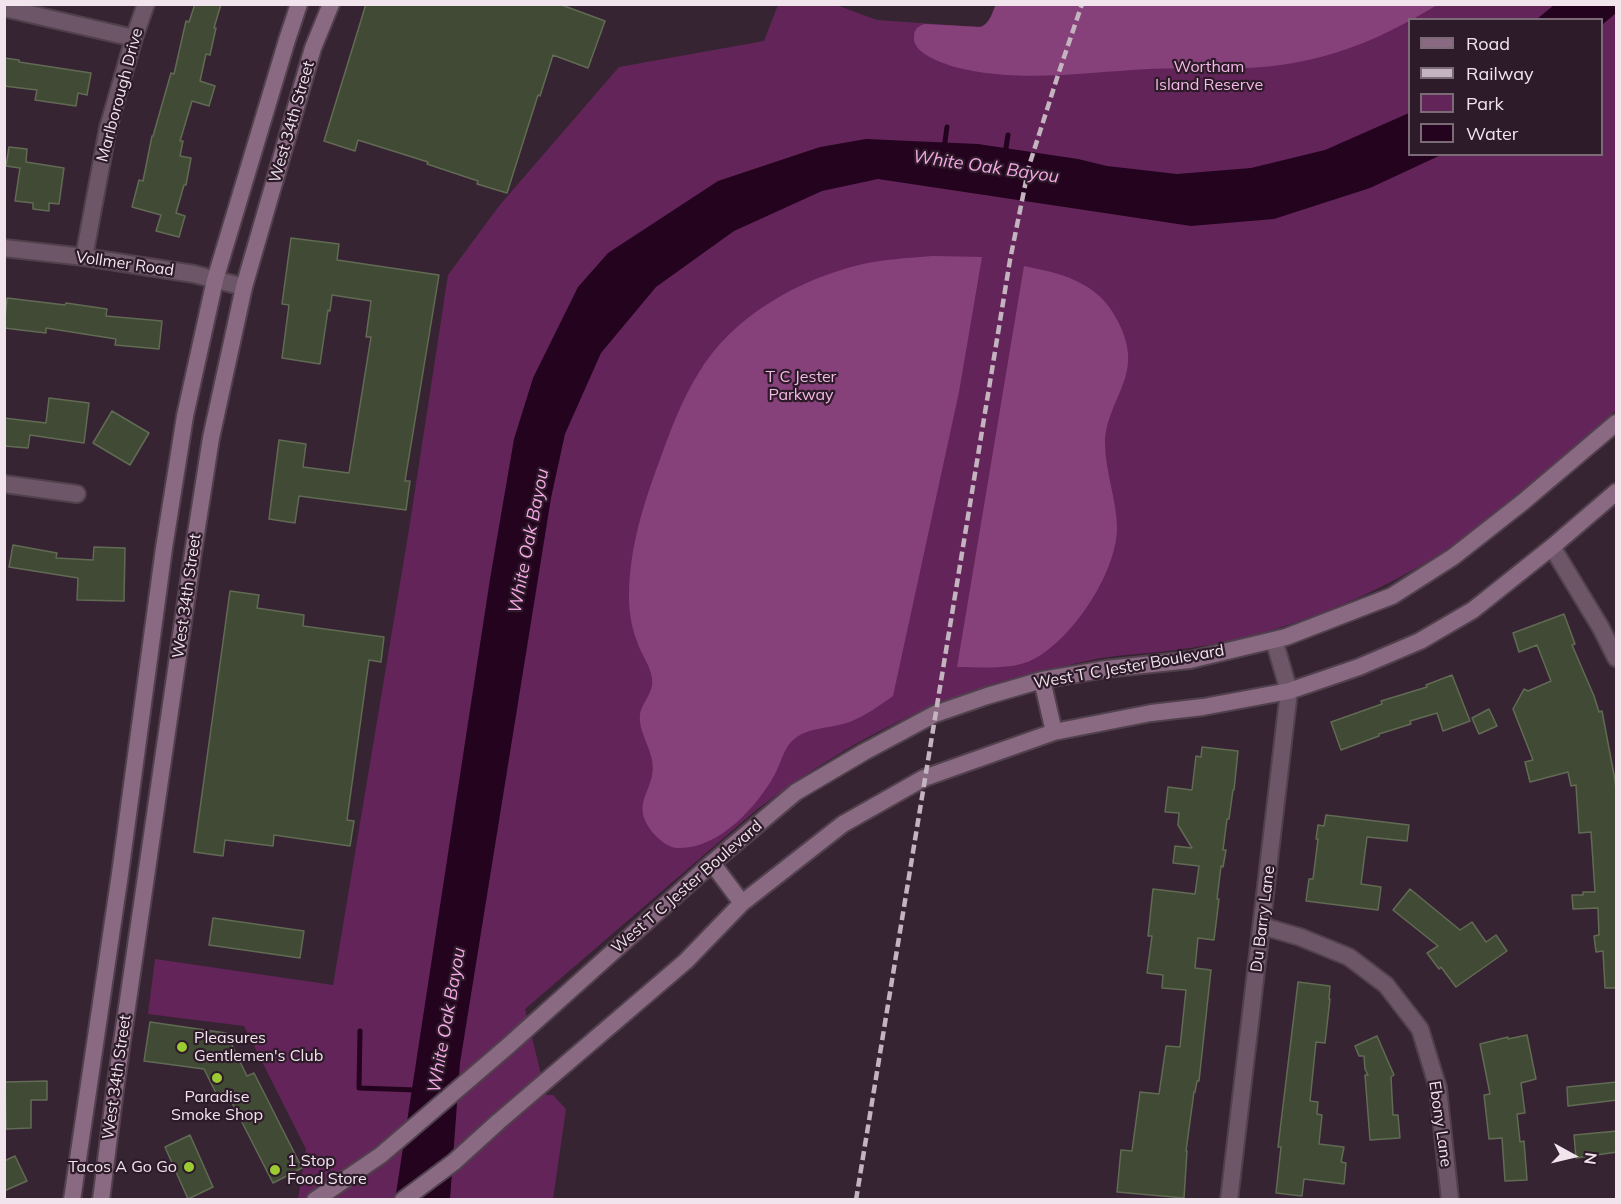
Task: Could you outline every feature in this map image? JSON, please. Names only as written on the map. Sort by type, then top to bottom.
[{"type":"main road","name":"West 34th Street","points":[[72,1200],[120,874],[164,548],[185,416],[215,280],[299,4]]},
{"type":"main road","name":"West 34th Street","points":[[101,1200],[211,438],[244,287],[313,48],[331,4]]},
{"type":"main road","points":[[287,39],[313,48]]},
{"type":"main road","name":"West T C Jester Boulevard","points":[[315,1200],[381,1155],[508,1046],[712,863],[796,792],[935,714],[987,696],[1042,680],[1106,669],[1190,660],[1274,640],[1392,596],[1453,557],[1617,423]]},
{"type":"main road","points":[[403,1200],[454,1162],[686,961],[742,903],[843,824],[924,778],[1054,732],[1151,713],[1203,707],[1289,691],[1359,667],[1420,641],[1473,610],[1617,492]]},
{"type":"main road","points":[[1042,680],[1054,732]]},
{"type":"main road","points":[[712,863],[742,903]]},
{"type":"street","name":"Marlborough Drive","points":[[84,257],[108,128],[146,4]]},
{"type":"street","points":[[4,8],[134,38]]},
{"type":"street","name":"Vollmer Road","points":[[4,248],[84,257],[194,274],[244,287]]},
{"type":"street","points":[[4,484],[77,494]]},
{"type":"street","points":[[1552,547],[1617,658]]},
{"type":"street","name":"Du Barry Lane","points":[[1229,1200],[1289,691],[1274,640]]},
{"type":"street","name":"Ebony Lane","points":[[1262,926],[1300,937],[1349,957],[1386,985],[1420,1029],[1438,1088],[1450,1200]]},
{"type":"green space","name":"T C Jester Parkway","points":[[996,4],[1616,5],[1616,410],[1459,541],[1375,590],[1308,618],[1243,638],[1176,650],[1097,659],[1021,676],[940,703],[864,739],[827,761],[755,811],[525,1009],[546,1095],[553,1095],[566,1109],[553,1199],[298,1199],[306,1149],[244,1026],[148,1014],[155,959],[333,985],[410,523],[448,275],[499,206],[619,67],[764,41],[778,5],[836,5],[877,20],[977,27],[984,25]]},
{"type":"green space","points":[[996,4],[1437,4],[1414,18],[1408,18],[1408,21],[1392,30],[1346,49],[1323,57],[1273,66],[1146,69],[1021,76],[977,72],[955,67],[929,56],[915,43],[916,30],[925,24],[981,27],[989,20]]},
{"type":"green space","points":[[932,256],[982,257],[959,392],[893,696],[852,721],[798,736],[786,748],[775,774],[758,800],[735,824],[707,842],[692,847],[671,846],[655,835],[643,814],[643,805],[653,771],[651,754],[641,726],[640,714],[651,688],[652,679],[634,633],[629,597],[631,562],[642,511],[681,406],[712,353],[729,334],[769,303],[815,279],[863,264]]},
{"type":"green space","points":[[1024,266],[1070,278],[1095,292],[1114,314],[1127,344],[1127,370],[1108,424],[1105,443],[1115,507],[1117,529],[1115,547],[1100,586],[1088,605],[1061,639],[1045,652],[1030,661],[1013,666],[957,667]]},
{"type":"water","points":[[1554,5],[1616,5],[1616,13],[1603,24],[1603,18],[1538,18]]},
{"type":"water","name":"White Oak Bayou","points":[[1408,113],[1408,156],[1439,156],[1370,188],[1274,219],[1191,226],[878,179],[822,191],[734,231],[656,287],[601,353],[565,434],[551,498],[460,1063],[450,1199],[395,1200],[490,579],[514,439],[533,378],[578,287],[608,253],[718,181],[820,147],[866,139],[978,144],[1078,159],[1107,166],[1177,174],[1251,168],[1325,150]]},
{"type":"building","points":[[195,4],[221,4],[210,55],[206,54],[200,81],[215,86],[209,106],[192,101],[180,141],[183,141],[180,156],[191,158],[186,185],[184,185],[176,213],[185,216],[179,237],[156,231],[161,215],[132,207],[139,180],[143,181],[152,136],[171,73],[174,74],[186,21],[189,22]]},
{"type":"building","points":[[366,4],[559,4],[605,21],[588,68],[553,55],[507,193],[477,184],[478,181],[427,164],[428,162],[358,140],[355,151],[324,141]]},
{"type":"building","points":[[4,58],[91,73],[87,95],[78,93],[76,106],[35,100],[37,90],[4,86]]},
{"type":"building","points":[[9,147],[27,149],[26,162],[64,168],[59,204],[49,203],[49,211],[33,209],[33,203],[15,201],[20,168],[6,166]]},
{"type":"building","points":[[291,238],[339,244],[337,260],[439,275],[405,481],[410,481],[406,510],[299,496],[295,523],[269,519],[279,440],[306,444],[303,467],[349,473],[371,337],[366,337],[371,301],[332,295],[320,364],[282,358],[289,305],[282,304]]},
{"type":"building","points":[[7,298],[107,309],[106,316],[162,321],[159,349],[115,345],[116,339],[46,328],[46,333],[4,328]]},
{"type":"building","points":[[49,398],[89,403],[84,443],[30,435],[28,448],[4,446],[4,418],[46,423]]},
{"type":"building","points":[[112,411],[149,433],[130,465],[93,443]]},
{"type":"building","points":[[13,545],[57,553],[56,558],[93,560],[94,547],[125,548],[124,601],[77,600],[78,578],[9,567]]},
{"type":"building","points":[[230,591],[259,595],[257,608],[304,615],[303,626],[384,637],[381,662],[369,660],[347,820],[354,821],[350,846],[274,835],[273,846],[225,840],[223,856],[194,852]]},
{"type":"building","points":[[1564,614],[1575,644],[1572,645],[1599,712],[1602,711],[1615,780],[1617,988],[1605,988],[1603,951],[1596,952],[1594,936],[1599,935],[1598,908],[1573,909],[1572,895],[1595,892],[1591,832],[1579,833],[1576,785],[1571,786],[1568,772],[1530,782],[1525,762],[1533,760],[1513,709],[1524,689],[1528,691],[1551,681],[1537,645],[1519,652],[1513,633]]},
{"type":"building","points":[[1452,675],[1470,721],[1443,731],[1437,713],[1410,721],[1411,724],[1341,750],[1331,722],[1382,704],[1381,701],[1427,687],[1426,685]]},
{"type":"building","points":[[1489,709],[1497,726],[1479,734],[1472,718]]},
{"type":"building","points":[[1202,747],[1238,751],[1234,790],[1223,850],[1226,850],[1223,867],[1221,866],[1214,940],[1198,938],[1195,968],[1211,970],[1199,1081],[1197,1081],[1194,1092],[1186,1151],[1184,1198],[1117,1192],[1121,1150],[1132,1151],[1140,1092],[1159,1094],[1166,1046],[1180,1047],[1186,990],[1162,988],[1163,975],[1147,973],[1152,936],[1148,936],[1153,889],[1195,894],[1199,866],[1173,863],[1175,846],[1192,848],[1178,825],[1179,813],[1165,812],[1168,787],[1192,790],[1196,756],[1201,757]]},
{"type":"building","points":[[1326,815],[1409,825],[1407,841],[1367,837],[1361,884],[1381,887],[1378,910],[1306,901],[1309,879],[1313,879],[1318,825],[1324,826]]},
{"type":"building","points":[[1410,889],[1460,930],[1472,922],[1486,942],[1496,935],[1507,951],[1456,987],[1427,953],[1438,946],[1393,910]]},
{"type":"building","points":[[213,918],[304,931],[300,958],[209,945]]},
{"type":"building","points":[[1298,982],[1330,986],[1325,1043],[1316,1042],[1310,1101],[1318,1102],[1317,1114],[1322,1115],[1319,1144],[1344,1147],[1341,1162],[1346,1163],[1344,1184],[1304,1179],[1302,1196],[1276,1193],[1281,1147],[1278,1147]]},
{"type":"building","points":[[150,1022],[226,1033],[247,1076],[254,1073],[302,1168],[273,1183],[226,1091],[217,1095],[204,1069],[144,1061]]},
{"type":"building","points":[[1527,1035],[1536,1079],[1521,1083],[1525,1113],[1517,1114],[1520,1142],[1524,1141],[1527,1180],[1505,1181],[1502,1138],[1489,1139],[1484,1095],[1490,1094],[1480,1044]]},
{"type":"building","points":[[1377,1036],[1394,1075],[1391,1077],[1393,1115],[1398,1115],[1400,1138],[1370,1140],[1365,1075],[1368,1075],[1364,1056],[1359,1056],[1355,1046]]},
{"type":"building","points":[[47,1081],[47,1100],[31,1100],[31,1128],[6,1129],[5,1082]]},
{"type":"building","points":[[1617,1082],[1617,1100],[1568,1106],[1567,1087]]},
{"type":"building","points":[[1617,1131],[1617,1152],[1576,1158],[1574,1135]]},
{"type":"building","name":"Tacos A Go Go","points":[[190,1135],[213,1187],[188,1199],[165,1147]]},
{"type":"building","points":[[15,1156],[27,1181],[4,1191],[4,1161]]},
{"type":"waterway","name":"White Oak Bayou","points":[[944,149],[947,127]]},
{"type":"waterway","name":"White Oak Bayou","points":[[1005,154],[1008,135]]},
{"type":"waterway","name":"White Oak Bayou","points":[[360,1031],[359,1088],[416,1090]]},
{"type":"railway","points":[[856,1200],[1010,260],[1029,166],[1082,4]]},
{"type":"place","name":"Pleasures Gentlemen's Club","points":[[182,1047]]},
{"type":"place","name":"Paradise Smoke Shop","points":[[217,1078]]},
{"type":"place","name":"Tacos A Go Go","points":[[189,1167]]},
{"type":"place","name":"1 Stop Food Store","points":[[275,1170]]},
{"type":"park label","name":"Wortham Island Reserve","points":[[1209,76]]}]
